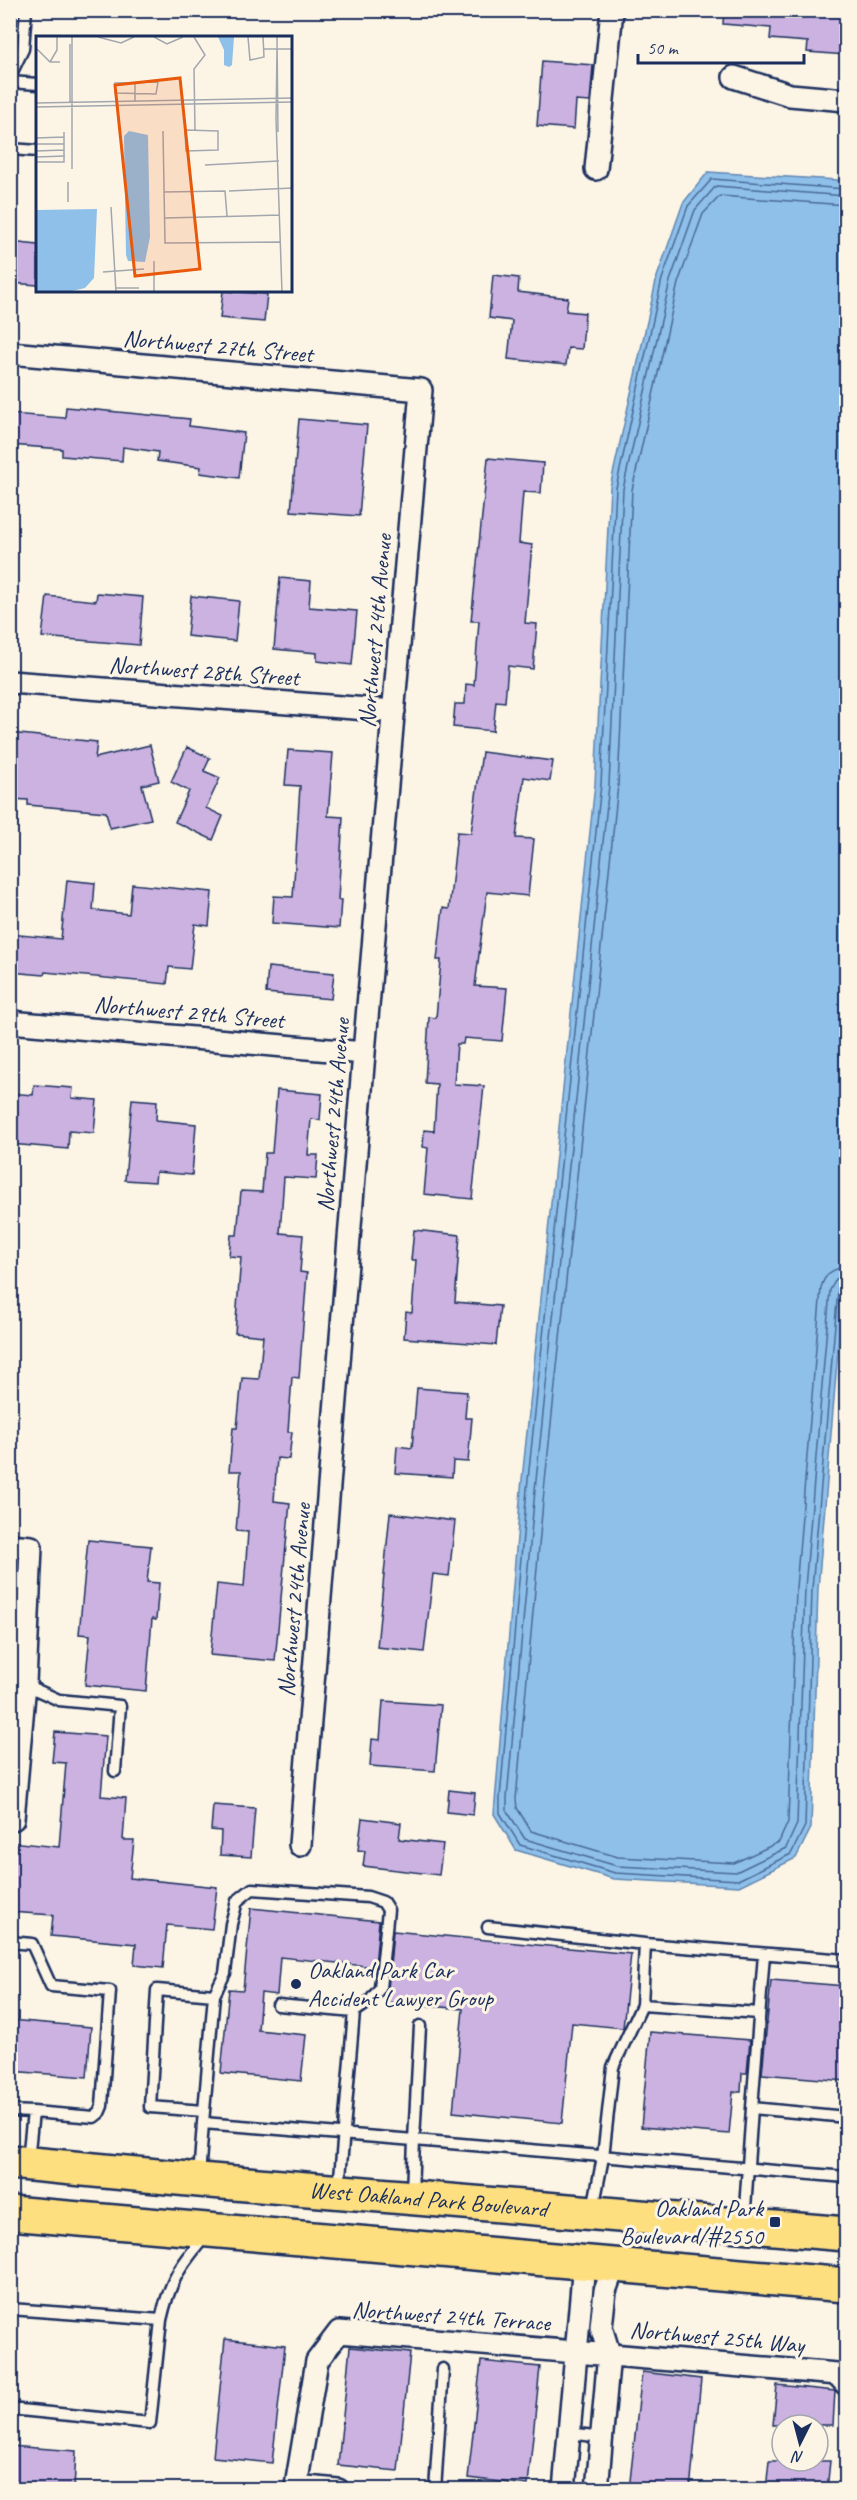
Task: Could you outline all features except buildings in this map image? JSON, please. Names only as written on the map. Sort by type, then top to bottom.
[{"type":"main road","name":"West Oakland Park Boulevard","points":[[19,2163],[199,2181],[846,2234]]},
{"type":"main road","points":[[533,2258],[569,2245],[583,2234],[593,2212]]},
{"type":"main road","name":"West Oakland Park Boulevard","points":[[10,2213],[846,2285]]},
{"type":"main road","points":[[599,2264],[601,2238],[613,2228],[655,2219]]},
{"type":"street","points":[[596,169],[612,10]]},
{"type":"street","points":[[734,77],[790,95],[846,100]]},
{"type":"street","name":"Northwest 27th Street","points":[[10,353],[421,390]]},
{"type":"street","name":"Northwest 24th Avenue","points":[[300,1845],[364,1053],[421,390]]},
{"type":"street","name":"Northwest 28th Street","points":[[10,682],[394,711]]},
{"type":"street","name":"Northwest 29th Street","points":[[10,1022],[364,1053]]},
{"type":"street","points":[[12,1819],[21,1546]]},
{"type":"street","points":[[564,2490],[577,2352],[599,2264]]},
{"type":"street","points":[[597,2490],[609,2353],[601,2327],[605,2291],[599,2264]]},
{"type":"street","name":"Northwest 24th Terrace","points":[[338,2490],[296,2486],[317,2361],[339,2332],[577,2352]]},
{"type":"street","name":"Northwest 25th Way","points":[[577,2352],[837,2374],[846,2385]]},
{"type":"lane","points":[[10,76],[23,49],[26,10]]},
{"type":"lane","points":[[10,82],[36,84]]},
{"type":"lane","points":[[10,149],[36,151]]},
{"type":"lane","points":[[18,1680],[59,1700],[120,1706],[115,1771]]},
{"type":"lane","points":[[199,2181],[214,1995],[225,1973],[231,1924],[237,1901],[252,1889],[368,1897],[383,1902],[388,1910],[380,1988],[370,2001],[354,2012],[278,2006]]},
{"type":"lane","points":[[489,1927],[645,1944],[846,1960]]},
{"type":"lane","points":[[10,1942],[32,1944],[51,1986],[110,1991],[102,2106],[99,2114],[94,2117],[10,2110]]},
{"type":"lane","points":[[593,2212],[603,2157],[613,2067],[642,2005],[645,1944]]},
{"type":"lane","points":[[744,2226],[764,1954]]},
{"type":"lane","points":[[204,2111],[150,2107],[158,1990],[214,1995]]},
{"type":"lane","points":[[642,2005],[759,2013]]},
{"type":"lane","points":[[339,2192],[354,2012]]},
{"type":"lane","points":[[411,2198],[420,2026]]},
{"type":"lane","points":[[752,2108],[846,2117]]},
{"type":"lane","points":[[19,2163],[33,2112]]},
{"type":"lane","points":[[203,2123],[846,2177]]},
{"type":"lane","points":[[10,2409],[150,2423],[161,2320],[168,2290],[186,2259],[209,2231]]},
{"type":"lane","points":[[10,2309],[161,2320]]},
{"type":"lane","points":[[435,2490],[443,2369]]},
{"type":"lane","points":[[568,2433],[603,2437]]},
{"type":"water","points":[[708,172],[838,180],[846,183],[846,1255],[818,1589],[811,1828],[796,1858],[739,1886],[614,1879],[516,1850],[494,1814],[521,1489],[595,784],[610,487],[657,277],[683,203]]},
{"type":"place","name":"Oakland Park Car Accident Lawyer Group","points":[[296,1984]]},
{"type":"place","name":"Oakland Park Boulevard/#2550","points":[[775,2222]]}]
